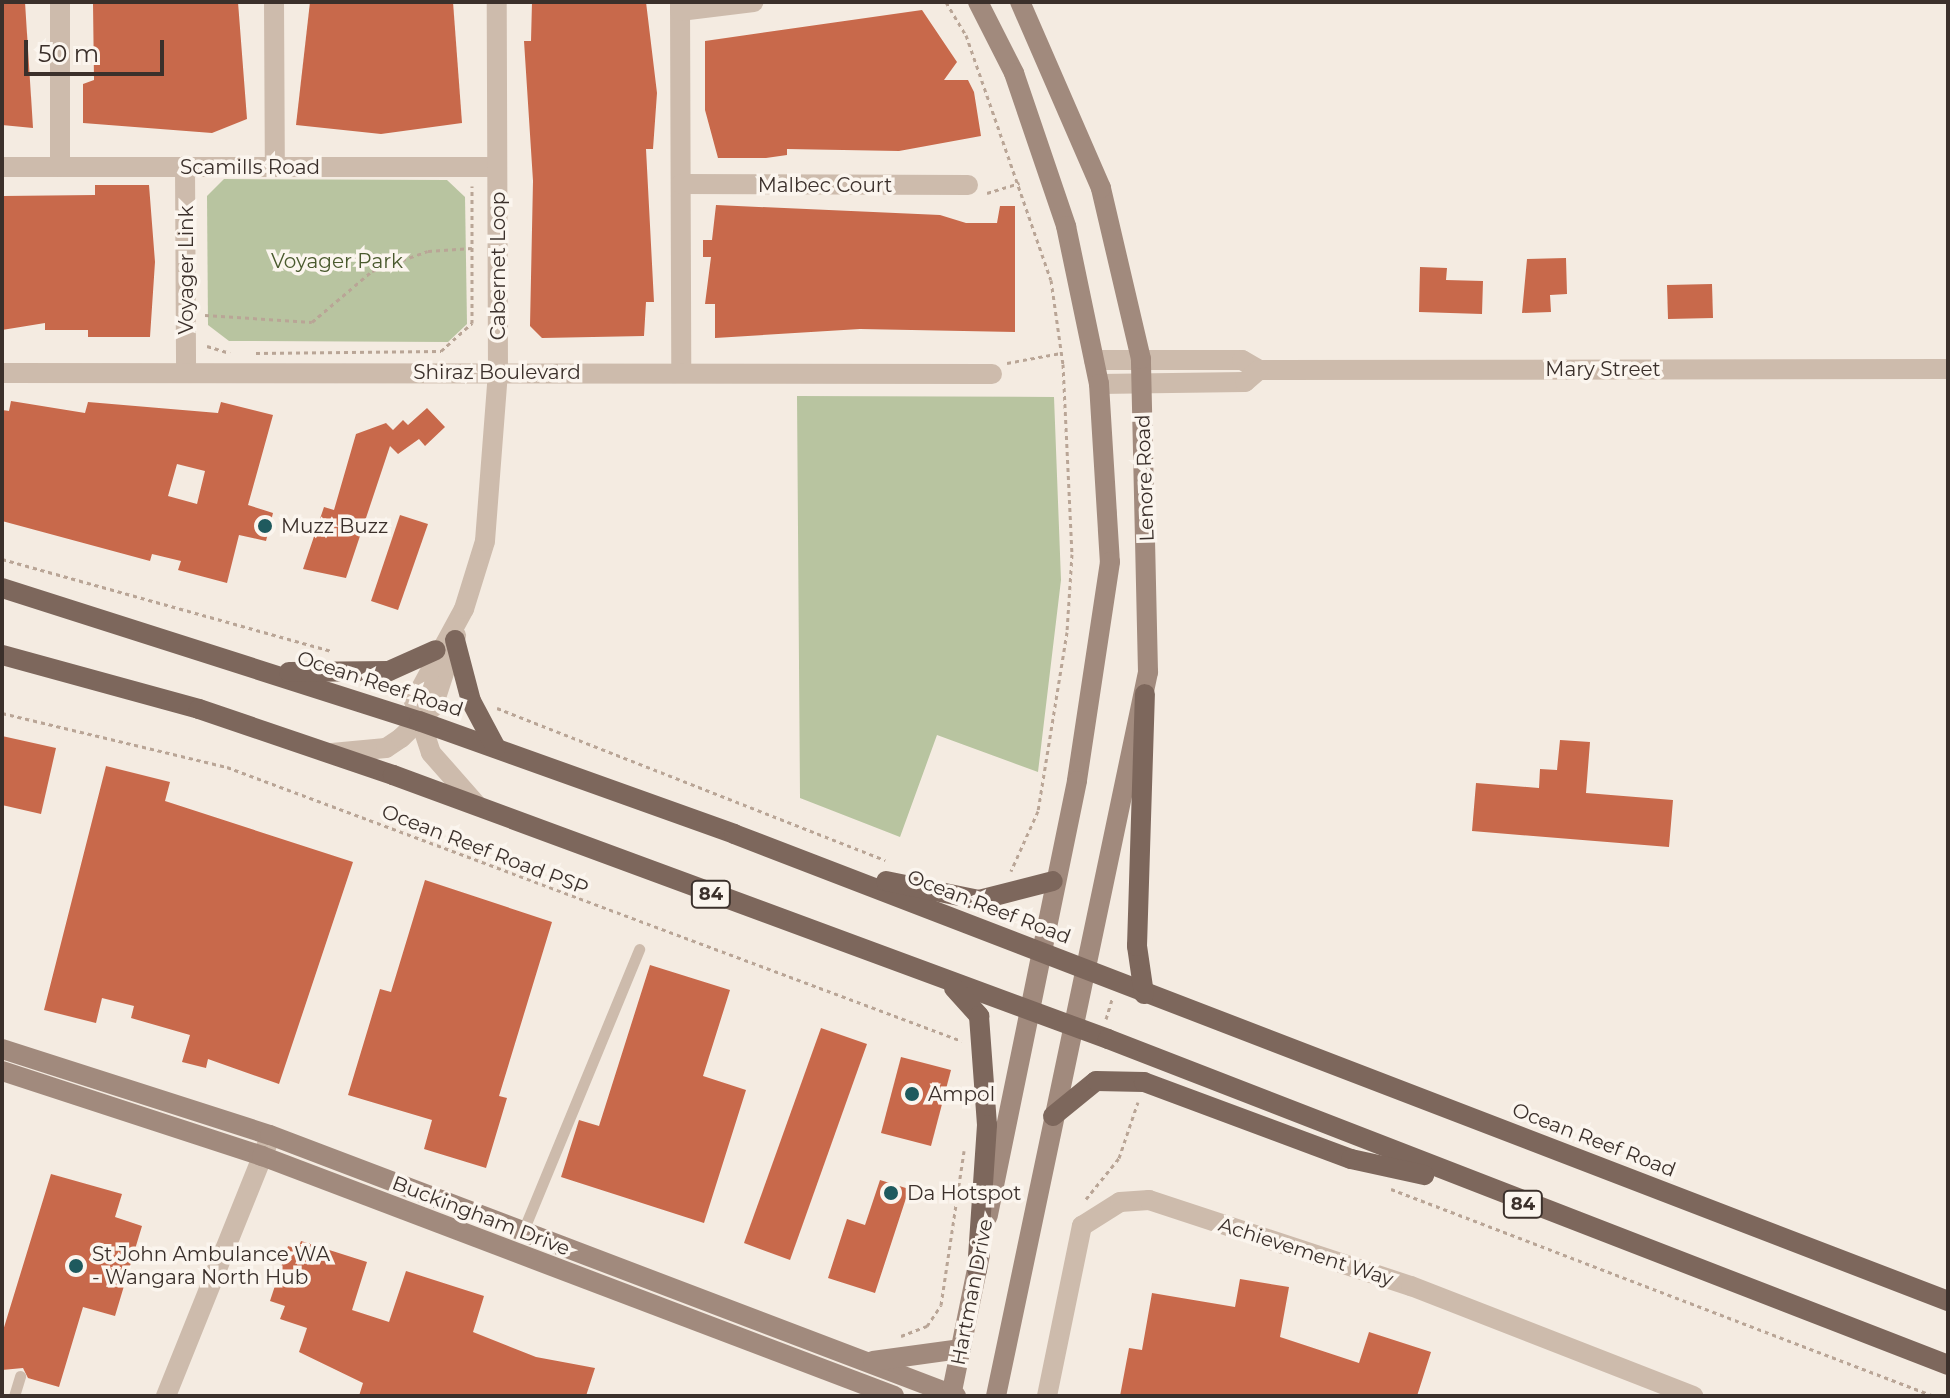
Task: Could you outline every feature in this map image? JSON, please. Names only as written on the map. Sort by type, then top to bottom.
[{"type":"main road","name":"Ocean Reef Road","points":[[2,588],[419,721],[734,834],[1948,1301]]},
{"type":"main road","points":[[456,630],[471,701],[496,748]]},
{"type":"main road","points":[[269,672],[389,671],[436,650]]},
{"type":"main road","name":"84","points":[[2,655],[328,753],[478,806],[948,983],[1101,1036],[1482,1189],[1948,1365]]},
{"type":"main road","points":[[1144,994],[1137,946],[1145,694]]},
{"type":"main road","points":[[734,834],[939,895],[1053,881]]},
{"type":"main road","points":[[948,983],[979,1016],[987,1125],[977,1270]]},
{"type":"main road","points":[[1053,1116],[1096,1081],[1144,1082],[1351,1159],[1482,1189]]},
{"type":"street","points":[[60,2],[60,167]]},
{"type":"street","points":[[274,2],[275,167]]},
{"type":"street","name":"Cabernet Loop","points":[[328,753],[386,748],[433,707],[485,541],[498,372],[497,2]]},
{"type":"street","points":[[681,372],[680,6],[753,2]]},
{"type":"street","name":"Lenore Road","points":[[978,2],[1050,166],[1099,384],[1110,562],[1080,766],[1039,952]]},
{"type":"street","name":"Lenore Road","points":[[1020,2],[1101,188],[1141,359],[1145,694],[1086,969]]},
{"type":"street","name":"Voyager Link","points":[[185,166],[186,373]]},
{"type":"street","name":"Scamills Road","points":[[2,167],[497,167]]},
{"type":"street","name":"Malbec Court","points":[[681,184],[968,185]]},
{"type":"street","name":"Mary Street","points":[[1094,360],[1242,360],[1259,370],[1948,369]]},
{"type":"street","name":"Mary Street","points":[[1099,384],[1245,382],[1259,370]]},
{"type":"street","name":"Shiraz Boulevard","points":[[2,373],[992,374]]},
{"type":"street","name":"Cabernet Loop","points":[[456,630],[436,650],[414,701],[419,721],[447,780],[478,806]]},
{"type":"street","name":"Hartman Drive","points":[[953,1396],[1039,952]]},
{"type":"street","points":[[996,1396],[1086,969]]},
{"type":"street","name":"Buckingham Drive","points":[[2,1049],[270,1135],[875,1361],[953,1396]]},
{"type":"street","name":"Buckingham Drive","points":[[2,1071],[262,1156],[894,1396]]},
{"type":"street","points":[[166,1396],[270,1135]]},
{"type":"street","name":"Achievement Way","points":[[1047,1396],[1082,1226],[1120,1202],[1149,1200],[1411,1286],[1693,1396]]},
{"type":"street","points":[[875,1361],[961,1349]]},
{"type":"lane","points":[[523,1231],[639,949]]},
{"type":"lane","points":[[14,1396],[20,1376]]},
{"type":"path","points":[[946,2],[966,35],[1051,280],[1061,353],[1071,484],[1067,632],[1038,811],[1022,858],[1007,886],[1017,917],[1044,927]]},
{"type":"path","points":[[246,355],[441,351],[472,323],[472,180]]},
{"type":"path","points":[[968,185],[993,195],[1019,183]]},
{"type":"path","points":[[200,325],[205,315],[221,311],[312,322],[372,271],[437,249],[472,248]]},
{"type":"path","points":[[200,336],[202,344],[236,356]]},
{"type":"path","points":[[992,374],[1013,359],[1061,353]]},
{"type":"path","points":[[2,559],[346,655]]},
{"type":"path","points":[[471,701],[898,865]]},
{"type":"path","name":"Ocean Reef Road PSP","points":[[2,713],[227,767],[949,1041]]},
{"type":"path","points":[[1101,1036],[1116,983]]},
{"type":"path","points":[[967,1040],[969,1052]]},
{"type":"path","points":[[1134,1096],[1149,1099]]},
{"type":"path","points":[[875,1361],[890,1340],[927,1326],[941,1305],[967,1134]]},
{"type":"path","points":[[1382,1186],[1934,1396]]},
{"type":"green space","name":"Voyager Park","points":[[224,179],[447,180],[465,197],[467,324],[448,342],[229,341],[208,325],[207,196]]},
{"type":"green space","points":[[797,396],[1054,397],[1061,580],[1038,772],[937,735],[900,837],[800,798]]},
{"type":"building","points":[[2,2],[25,2],[33,128],[2,125]]},
{"type":"building","points":[[238,2],[247,119],[212,133],[83,123],[83,84],[94,80],[93,4]]},
{"type":"building","points":[[310,2],[453,2],[462,123],[381,134],[296,125]]},
{"type":"building","points":[[532,2],[646,2],[657,93],[653,149],[646,149],[654,302],[646,302],[644,336],[542,338],[530,326],[533,181],[524,41],[531,41]]},
{"type":"building","points":[[922,10],[957,62],[944,80],[968,80],[974,92],[981,136],[899,151],[787,149],[787,155],[766,158],[718,158],[705,110],[705,41]]},
{"type":"building","points":[[95,185],[149,185],[155,262],[150,337],[88,337],[88,330],[45,330],[45,323],[2,330],[3,196],[95,195]]},
{"type":"building","points":[[716,205],[940,215],[966,223],[997,223],[1000,206],[1015,206],[1015,332],[860,329],[715,338],[715,304],[705,304],[711,257],[703,257],[703,240],[712,240]]},
{"type":"building","points":[[1566,258],[1567,294],[1550,295],[1551,312],[1522,313],[1527,259]]},
{"type":"building","points":[[1420,267],[1447,268],[1446,280],[1483,281],[1482,314],[1419,312]]},
{"type":"building","points":[[1712,284],[1713,318],[1668,319],[1667,285]]},
{"type":"building","points":[[11,401],[85,413],[88,402],[218,413],[221,402],[273,415],[248,505],[273,513],[266,541],[239,535],[227,583],[178,570],[181,561],[152,554],[150,561],[2,521],[2,410],[9,411]],"holes":[[[177,464],[205,471],[197,504],[168,496]]]},
{"type":"building","points":[[427,408],[445,427],[425,446],[419,439],[398,454],[390,446],[346,578],[303,569],[324,507],[334,510],[356,434],[386,423],[393,430],[403,420],[408,425]]},
{"type":"building","points":[[400,515],[428,524],[398,610],[371,601]]},
{"type":"building","points":[[2,736],[56,748],[41,814],[2,805]]},
{"type":"building","points":[[1560,740],[1590,742],[1586,793],[1673,800],[1669,847],[1472,831],[1476,783],[1539,788],[1540,769],[1557,770]]},
{"type":"building","points":[[106,766],[170,782],[165,801],[353,862],[279,1084],[208,1059],[206,1068],[182,1062],[190,1035],[131,1018],[134,1006],[102,998],[96,1023],[44,1010]]},
{"type":"building","points":[[425,880],[552,922],[499,1096],[507,1098],[486,1168],[424,1149],[432,1120],[348,1095],[380,989],[391,992]]},
{"type":"building","points":[[650,965],[730,990],[703,1076],[746,1090],[704,1223],[561,1177],[579,1120],[599,1126]]},
{"type":"building","points":[[821,1028],[867,1044],[790,1260],[744,1243]]},
{"type":"building","points":[[901,1057],[951,1070],[931,1146],[881,1133]]},
{"type":"building","name":"St John Ambulance WA - Wangara North Hub","points":[[51,1174],[122,1194],[115,1217],[142,1226],[115,1316],[83,1307],[59,1387],[28,1378],[23,1368],[2,1370],[2,1334]]},
{"type":"building","points":[[880,1180],[909,1189],[875,1293],[828,1278],[847,1219],[865,1225]]},
{"type":"building","points":[[301,1241],[367,1262],[352,1310],[389,1322],[406,1271],[484,1296],[473,1332],[536,1357],[595,1368],[586,1396],[359,1396],[363,1383],[299,1352],[307,1328],[280,1319],[285,1306],[270,1301],[288,1246],[298,1249]]},
{"type":"building","points":[[1240,1279],[1289,1287],[1280,1337],[1359,1363],[1369,1332],[1431,1352],[1417,1396],[1120,1396],[1129,1348],[1142,1350],[1152,1293],[1235,1307]]},
{"type":"place","name":"Muzz Buzz","points":[[265,526]]},
{"type":"place","name":"Ampol","points":[[912,1094]]},
{"type":"place","name":"Da Hotspot","points":[[891,1193]]},
{"type":"place","name":"St John Ambulance WA - Wangara North Hub","points":[[76,1266]]}]
